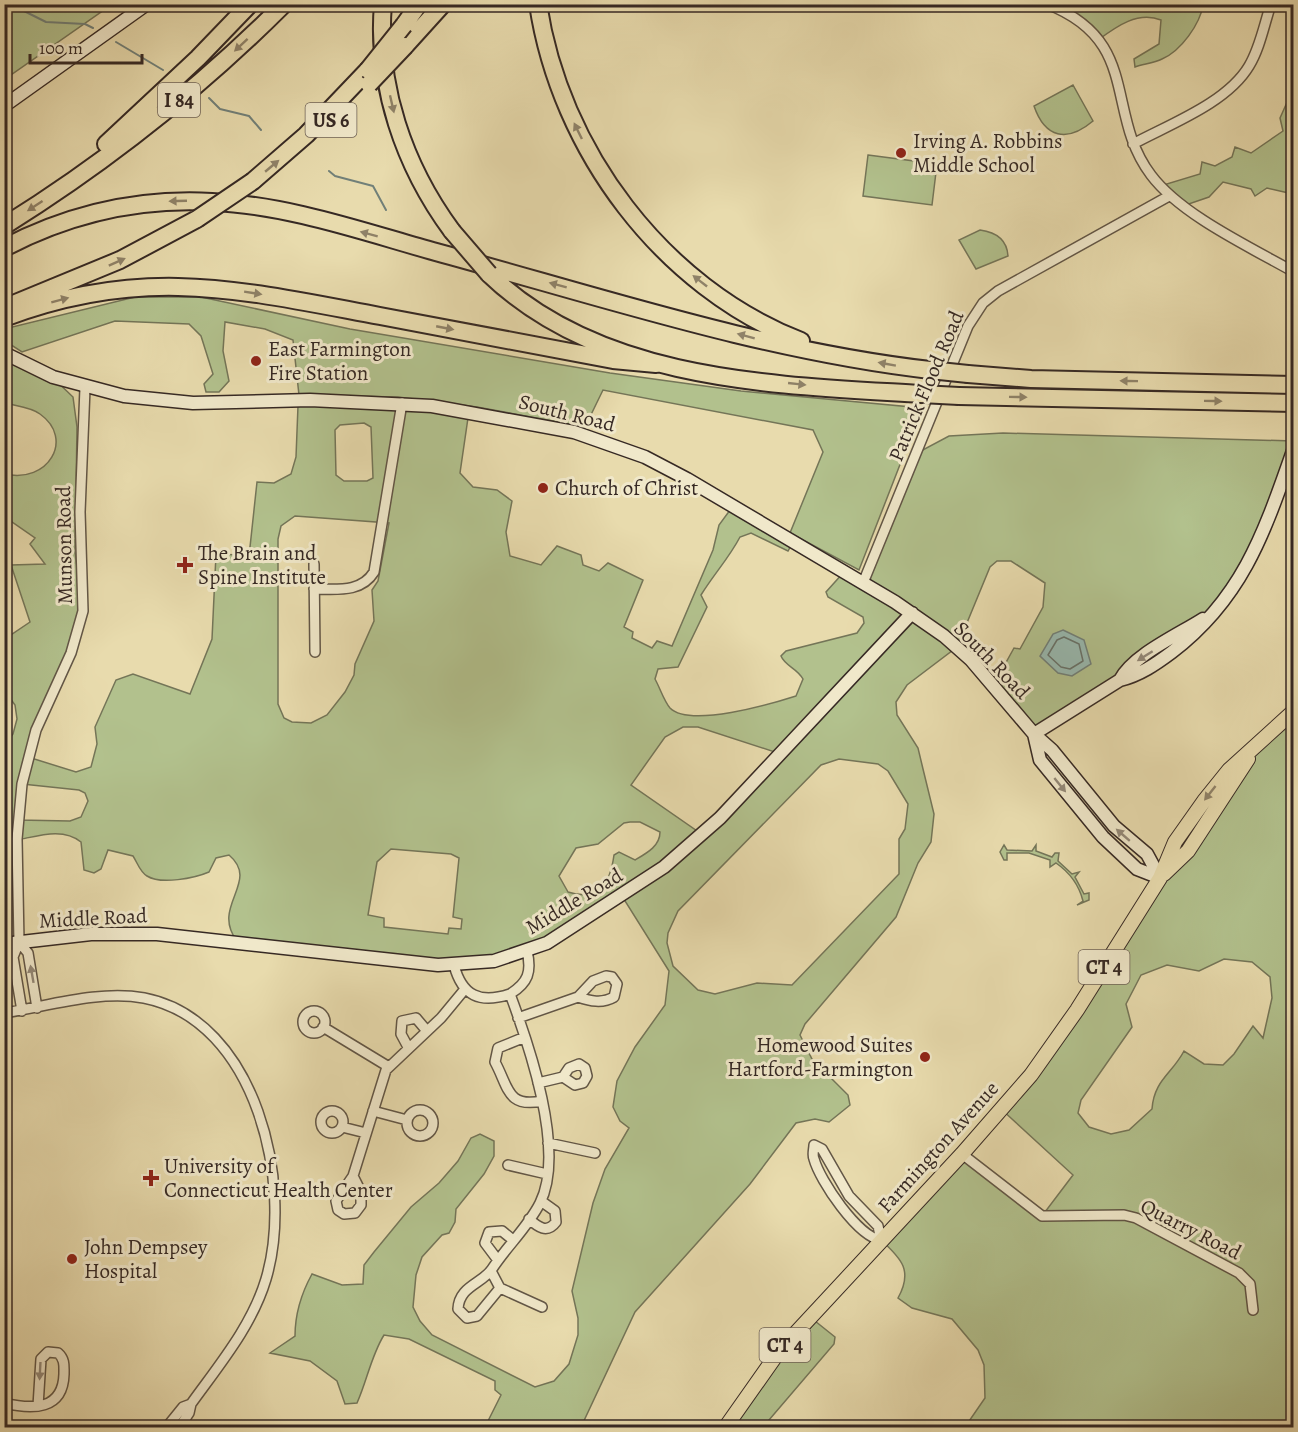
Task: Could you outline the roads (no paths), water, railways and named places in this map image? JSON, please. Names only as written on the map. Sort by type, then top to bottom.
[{"type":"highway","points":[[66,185],[84,163],[172,83],[250,4]]},
{"type":"highway","name":"I 84","points":[[4,226],[66,185],[168,108],[284,4]]},
{"type":"highway","points":[[383,4],[383,51],[396,121],[423,186],[452,231],[489,274],[524,303],[555,323],[604,347],[656,364]]},
{"type":"highway","points":[[4,307],[120,260],[197,219],[253,181],[290,150],[368,77],[419,4]]},
{"type":"highway","name":"US 6","points":[[368,77],[405,46],[442,4]]},
{"type":"highway","points":[[538,4],[551,62],[570,116],[600,170],[635,219],[673,258],[729,302],[786,335],[844,356]]},
{"type":"highway","points":[[4,248],[54,225],[106,210],[167,202],[236,203],[328,222],[767,341],[844,356],[930,370],[1031,379],[1293,385]]},
{"type":"highway","points":[[4,318],[55,301],[99,291],[143,286],[195,286],[270,295],[614,360],[778,382],[959,396],[1290,403]]},
{"type":"main road","points":[[4,106],[147,4]]},
{"type":"main road","name":"South Road","points":[[4,353],[44,373],[85,388],[131,398],[177,403],[310,400],[402,403],[519,420],[574,432],[636,453],[687,479],[863,583],[912,613],[957,647],[1034,734],[1052,750],[1114,826],[1147,854],[1160,878]]},
{"type":"main road","points":[[1034,734],[1120,680],[1134,677],[1163,659],[1201,629],[1236,584],[1253,557],[1293,448]]},
{"type":"main road","name":"Middle Road","points":[[4,944],[91,934],[157,933],[422,964],[454,965],[494,961],[528,951],[576,927],[643,882],[690,846],[726,812],[912,613]]},
{"type":"main road","name":"Farmington Avenue","points":[[724,1428],[780,1350],[962,1155],[1036,1068],[1077,1010],[1160,878],[1175,842],[1204,801],[1220,780],[1293,711]]},
{"type":"street","points":[[1047,4],[1069,14],[1089,30],[1112,61],[1133,144],[1144,165],[1169,196],[1293,272]]},
{"type":"street","points":[[1069,14],[1076,4]]},
{"type":"street","points":[[1133,144],[1214,100],[1234,86],[1253,58],[1271,4]]},
{"type":"street","name":"Patrick Flood Road","points":[[863,583],[968,326],[977,310],[998,291],[1169,196]]},
{"type":"street","name":"Munson Road","points":[[22,1011],[13,957],[19,942],[17,839],[22,784],[36,730],[71,653],[83,611],[80,512],[85,388]]},
{"type":"street","points":[[314,589],[357,588],[370,579],[374,572],[402,403]]},
{"type":"street","points":[[314,564],[315,652]]},
{"type":"street","name":"Munson Road","points":[[19,942],[28,953],[38,1008]]},
{"type":"street","points":[[454,965],[458,979],[465,989],[477,997],[488,998],[510,994],[520,988],[529,975],[531,970],[528,951]]},
{"type":"street","points":[[353,1176],[389,1067],[441,1018],[465,989]]},
{"type":"street","points":[[500,1288],[477,1316],[466,1318],[460,1313],[460,1299],[471,1284],[491,1271],[497,1259],[541,1201],[547,1174],[548,1143],[542,1101],[525,1037],[510,994]]},
{"type":"street","points":[[4,1013],[118,996],[145,999],[172,1008],[199,1024],[218,1043],[244,1081],[257,1108],[267,1138],[271,1173],[273,1232],[268,1269],[262,1291],[244,1328],[190,1404],[186,1423],[179,1428]]},
{"type":"street","points":[[518,1017],[578,996]]},
{"type":"street","points":[[408,1047],[401,1034],[402,1021],[416,1018],[427,1031]]},
{"type":"street","points":[[323,1027],[389,1067]]},
{"type":"street","points":[[525,1037],[498,1048],[495,1062],[515,1100],[523,1104],[542,1101]]},
{"type":"street","points":[[538,1083],[563,1077]]},
{"type":"street","points":[[373,1111],[407,1120]]},
{"type":"street","points":[[342,1127],[366,1132]]},
{"type":"street","points":[[548,1143],[595,1153]]},
{"type":"street","points":[[814,1145],[822,1149],[849,1196],[878,1226],[881,1240],[867,1236],[837,1202],[813,1158],[814,1145]]},
{"type":"street","name":"Quarry Road","points":[[962,1155],[1042,1216],[1124,1215],[1143,1221],[1239,1273],[1250,1284],[1253,1310]]},
{"type":"street","points":[[508,1165],[547,1174]]},
{"type":"street","points":[[529,1219],[544,1229],[549,1229],[556,1222],[555,1210],[541,1201]]},
{"type":"street","points":[[497,1259],[485,1243],[489,1232],[502,1231],[513,1240]]},
{"type":"street","points":[[491,1271],[500,1288],[542,1307]]},
{"type":"street","points":[[4,1403],[25,1407],[39,1406],[54,1400],[63,1389],[64,1364],[58,1353],[48,1352],[41,1359],[39,1406]]},
{"type":"street","points":[[166,1428],[183,1407],[190,1404]]},
{"type":"water","points":[[1063,630],[1084,640],[1091,664],[1072,676],[1058,673],[1040,656],[1053,634]]},
{"type":"waterway","points":[[10,4],[46,22],[85,24],[93,28]]},
{"type":"waterway","points":[[116,42],[163,70]]},
{"type":"waterway","points":[[209,98],[220,109],[249,116],[261,130]]},
{"type":"waterway","points":[[329,171],[335,176],[373,186],[386,210]]},
{"type":"place","name":"Irving A. Robbins Middle School","points":[[901,153]]},
{"type":"place","name":"East Farmington Fire Station","points":[[256,361]]},
{"type":"place","name":"Church of Christ","points":[[543,488]]},
{"type":"place","name":"The Brain and Spine Institute","points":[[185,565]]},
{"type":"place","name":"Homewood Suites Hartford-Farmington","points":[[925,1057]]},
{"type":"place","name":"University of Connecticut Health Center","points":[[151,1178]]},
{"type":"place","name":"John Dempsey Hospital","points":[[72,1259]]}]
